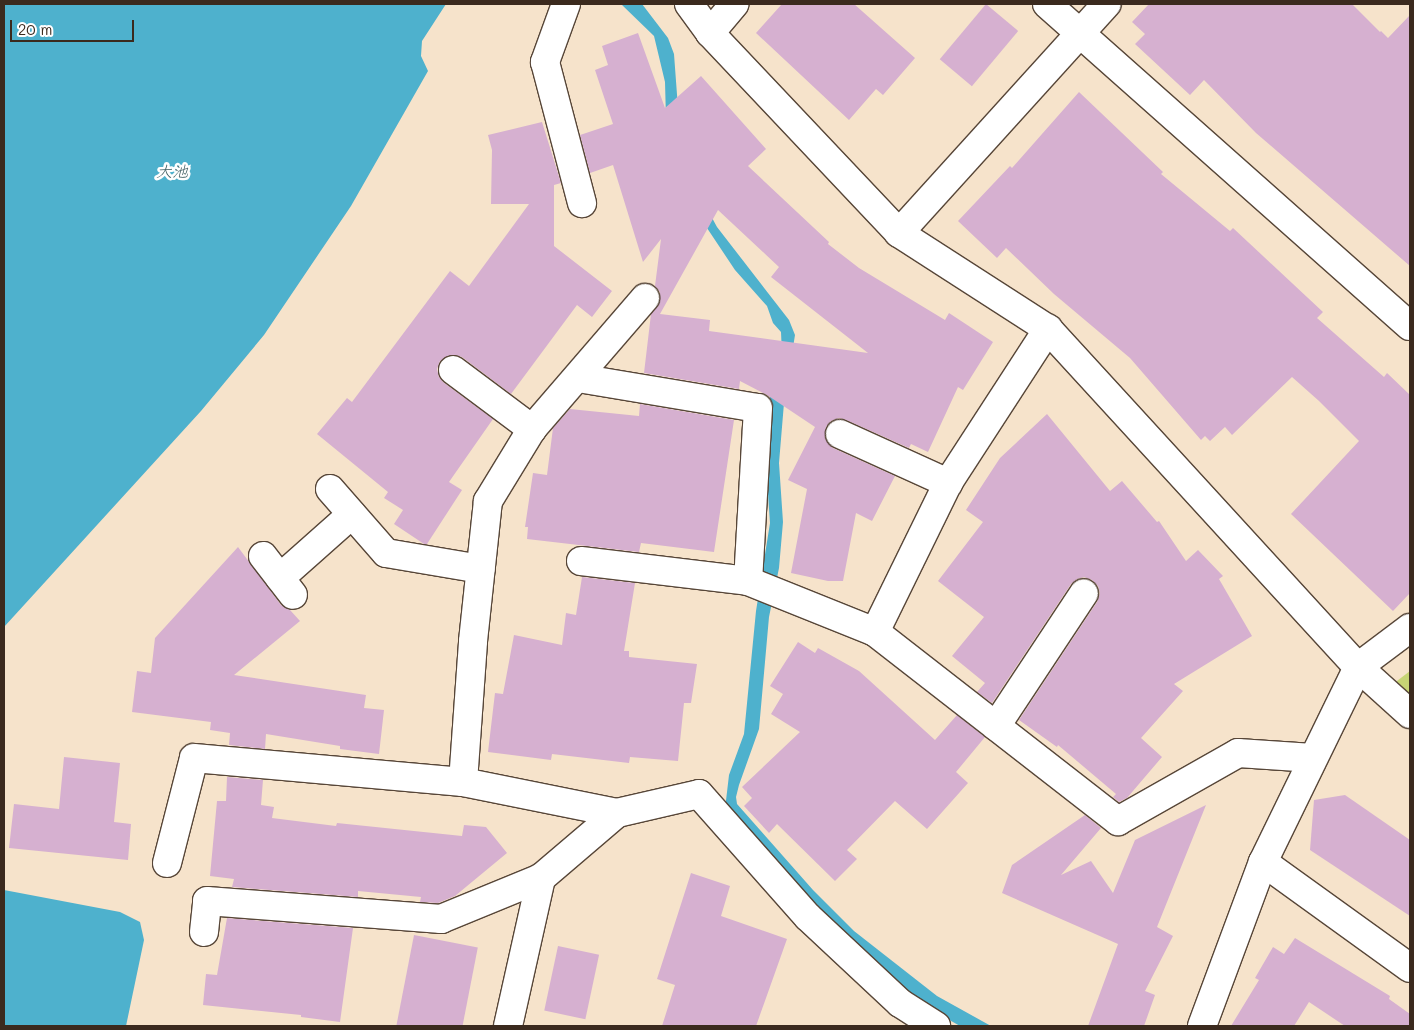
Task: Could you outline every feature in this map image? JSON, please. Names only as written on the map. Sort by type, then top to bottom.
[{"type":"street","points":[[566,4],[545,62],[582,203]]},
{"type":"street","points":[[690,4],[710,33],[899,233],[1048,329],[1358,667],[1410,714]]},
{"type":"street","points":[[710,33],[734,4]]},
{"type":"street","points":[[1047,4],[1410,326]]},
{"type":"street","points":[[899,233],[1107,4]]},
{"type":"street","points":[[463,782],[473,641],[488,502],[532,429],[578,378],[645,298]]},
{"type":"street","points":[[875,632],[948,483],[1048,329]]},
{"type":"street","points":[[453,370],[532,429]]},
{"type":"street","points":[[578,378],[758,408],[748,581]]},
{"type":"street","points":[[840,434],[948,483]]},
{"type":"street","points":[[330,490],[386,553],[481,569]]},
{"type":"street","points":[[263,556],[286,586],[352,514]]},
{"type":"street","points":[[581,561],[748,581],[875,632],[1118,821],[1238,753],[1312,758]]},
{"type":"street","points":[[996,726],[1084,593]]},
{"type":"street","points":[[1202,1026],[1263,862],[1358,667],[1410,628]]},
{"type":"street","points":[[167,863],[194,758],[463,782],[617,813],[700,794],[808,917],[900,1003],[936,1026]]},
{"type":"street","points":[[204,932],[207,901],[441,919],[541,878],[617,813]]},
{"type":"street","points":[[1263,862],[1410,968]]},
{"type":"street","points":[[508,1026],[541,878]]},
{"type":"green space","points":[[1410,671],[1410,696],[1393,684]]},
{"type":"water","name":"大池","points":[[4,4],[446,4],[422,41],[421,56],[428,71],[351,206],[264,335],[201,411],[4,627]]},
{"type":"water","points":[[621,4],[642,4],[668,38],[674,54],[678,108],[698,192],[717,227],[789,320],[795,335],[784,403],[779,463],[783,522],[779,568],[769,617],[759,729],[739,785],[736,797],[737,804],[813,890],[854,931],[937,996],[991,1026],[960,1026],[923,1005],[880,975],[725,809],[729,775],[744,734],[756,611],[770,523],[766,465],[769,399],[774,390],[782,355],[781,332],[773,323],[767,306],[735,270],[699,216],[666,119],[665,82],[654,36]]},
{"type":"water","points":[[4,890],[120,912],[140,922],[144,940],[126,1026],[4,1026]]},
{"type":"building","points":[[782,4],[854,4],[915,58],[883,95],[876,89],[849,120],[756,33]]},
{"type":"building","points":[[986,4],[1018,31],[972,86],[940,59]]},
{"type":"building","points":[[1149,4],[1352,4],[1388,38],[1410,15],[1410,266],[1256,133],[1204,80],[1190,95],[1135,44],[1145,34],[1132,22]]},
{"type":"building","points":[[638,33],[665,108],[701,76],[766,149],[748,166],[829,242],[828,244],[859,268],[945,320],[949,313],[993,342],[963,390],[958,387],[928,452],[911,444],[909,448],[839,418],[831,421],[826,427],[825,436],[833,448],[895,476],[872,521],[856,513],[843,581],[828,581],[791,573],[807,489],[788,480],[815,427],[767,395],[740,381],[739,389],[644,373],[651,314],[660,300],[660,292],[655,286],[661,239],[643,262],[613,165],[590,173],[580,135],[613,124],[595,70],[608,65],[602,46]],"holes":[[[718,210],[779,267],[771,277],[868,353],[709,331],[710,320],[660,314]]]},
{"type":"building","points":[[1079,92],[1163,172],[1161,174],[1230,231],[1233,228],[1323,312],[1317,318],[1384,377],[1387,373],[1410,395],[1410,593],[1393,611],[1291,514],[1359,441],[1319,401],[1292,377],[1232,435],[1225,427],[1210,441],[1205,436],[1201,440],[1130,358],[1054,294],[1006,248],[997,258],[958,221],[1010,166],[1012,168]]},
{"type":"building","points":[[542,122],[561,183],[554,185],[554,246],[612,291],[592,317],[577,305],[511,394],[462,357],[455,355],[447,356],[440,361],[437,369],[439,377],[443,382],[493,419],[449,482],[462,490],[427,544],[424,544],[394,524],[403,510],[384,498],[388,492],[317,434],[347,398],[352,402],[450,271],[469,286],[529,204],[491,204],[492,150],[488,135]]},
{"type":"building","points":[[640,404],[734,420],[714,552],[641,543],[639,552],[527,539],[528,527],[525,527],[533,473],[547,475],[553,428],[570,409],[639,416]]},
{"type":"building","points":[[1047,414],[1110,491],[1122,481],[1157,522],[1159,521],[1186,561],[1198,550],[1223,576],[1219,579],[1252,636],[1174,684],[1183,691],[1141,738],[1162,757],[1127,798],[1119,802],[1113,797],[1116,794],[1058,745],[1057,747],[1019,720],[1097,602],[1100,593],[1098,586],[1092,580],[1084,577],[1077,579],[1071,584],[992,703],[977,692],[985,683],[952,656],[984,617],[938,581],[983,522],[966,510],[1000,458]]},
{"type":"building","points":[[238,547],[281,605],[290,610],[300,621],[234,675],[366,695],[364,708],[384,710],[379,754],[340,749],[340,746],[266,734],[265,749],[229,745],[230,733],[210,730],[211,722],[132,712],[137,671],[151,673],[155,638]]},
{"type":"building","points":[[582,577],[635,583],[624,651],[629,651],[629,657],[697,664],[691,703],[684,703],[678,761],[630,757],[629,763],[552,754],[551,760],[488,752],[495,693],[503,694],[514,635],[562,645],[566,613],[576,615]]},
{"type":"building","points":[[798,642],[815,653],[818,648],[859,671],[935,740],[957,715],[985,737],[956,772],[968,783],[927,829],[895,801],[847,850],[857,859],[835,881],[777,824],[769,833],[744,806],[752,798],[742,787],[800,732],[771,714],[783,694],[770,686]]},
{"type":"building","points":[[64,757],[120,763],[114,822],[131,824],[128,860],[9,848],[14,804],[59,809]]},
{"type":"building","points":[[227,777],[263,780],[261,805],[274,807],[272,818],[336,826],[337,823],[462,836],[464,825],[486,827],[507,853],[455,896],[438,903],[420,902],[421,897],[358,891],[358,897],[232,887],[234,879],[210,876],[217,801],[226,801]]},
{"type":"building","points":[[1345,795],[1410,840],[1410,916],[1310,850],[1314,800]]},
{"type":"building","points":[[1206,805],[1157,927],[1173,936],[1145,991],[1155,995],[1144,1026],[1088,1026],[1118,944],[1002,893],[1012,865],[1085,815],[1101,828],[1061,875],[1091,861],[1113,893],[1135,840]]},
{"type":"building","points":[[691,873],[730,886],[721,916],[787,939],[756,1026],[662,1026],[675,985],[657,979]]},
{"type":"building","points":[[227,918],[353,928],[340,1022],[301,1017],[301,1015],[203,1005],[206,974],[217,975]]},
{"type":"building","points":[[414,935],[478,947],[463,1026],[396,1025]]},
{"type":"building","points":[[1295,938],[1390,996],[1389,999],[1410,1014],[1410,1026],[1345,1026],[1309,1002],[1294,1026],[1231,1026],[1259,980],[1255,978],[1273,947],[1284,954]]},
{"type":"building","points":[[558,946],[599,955],[585,1019],[544,1011]]}]
